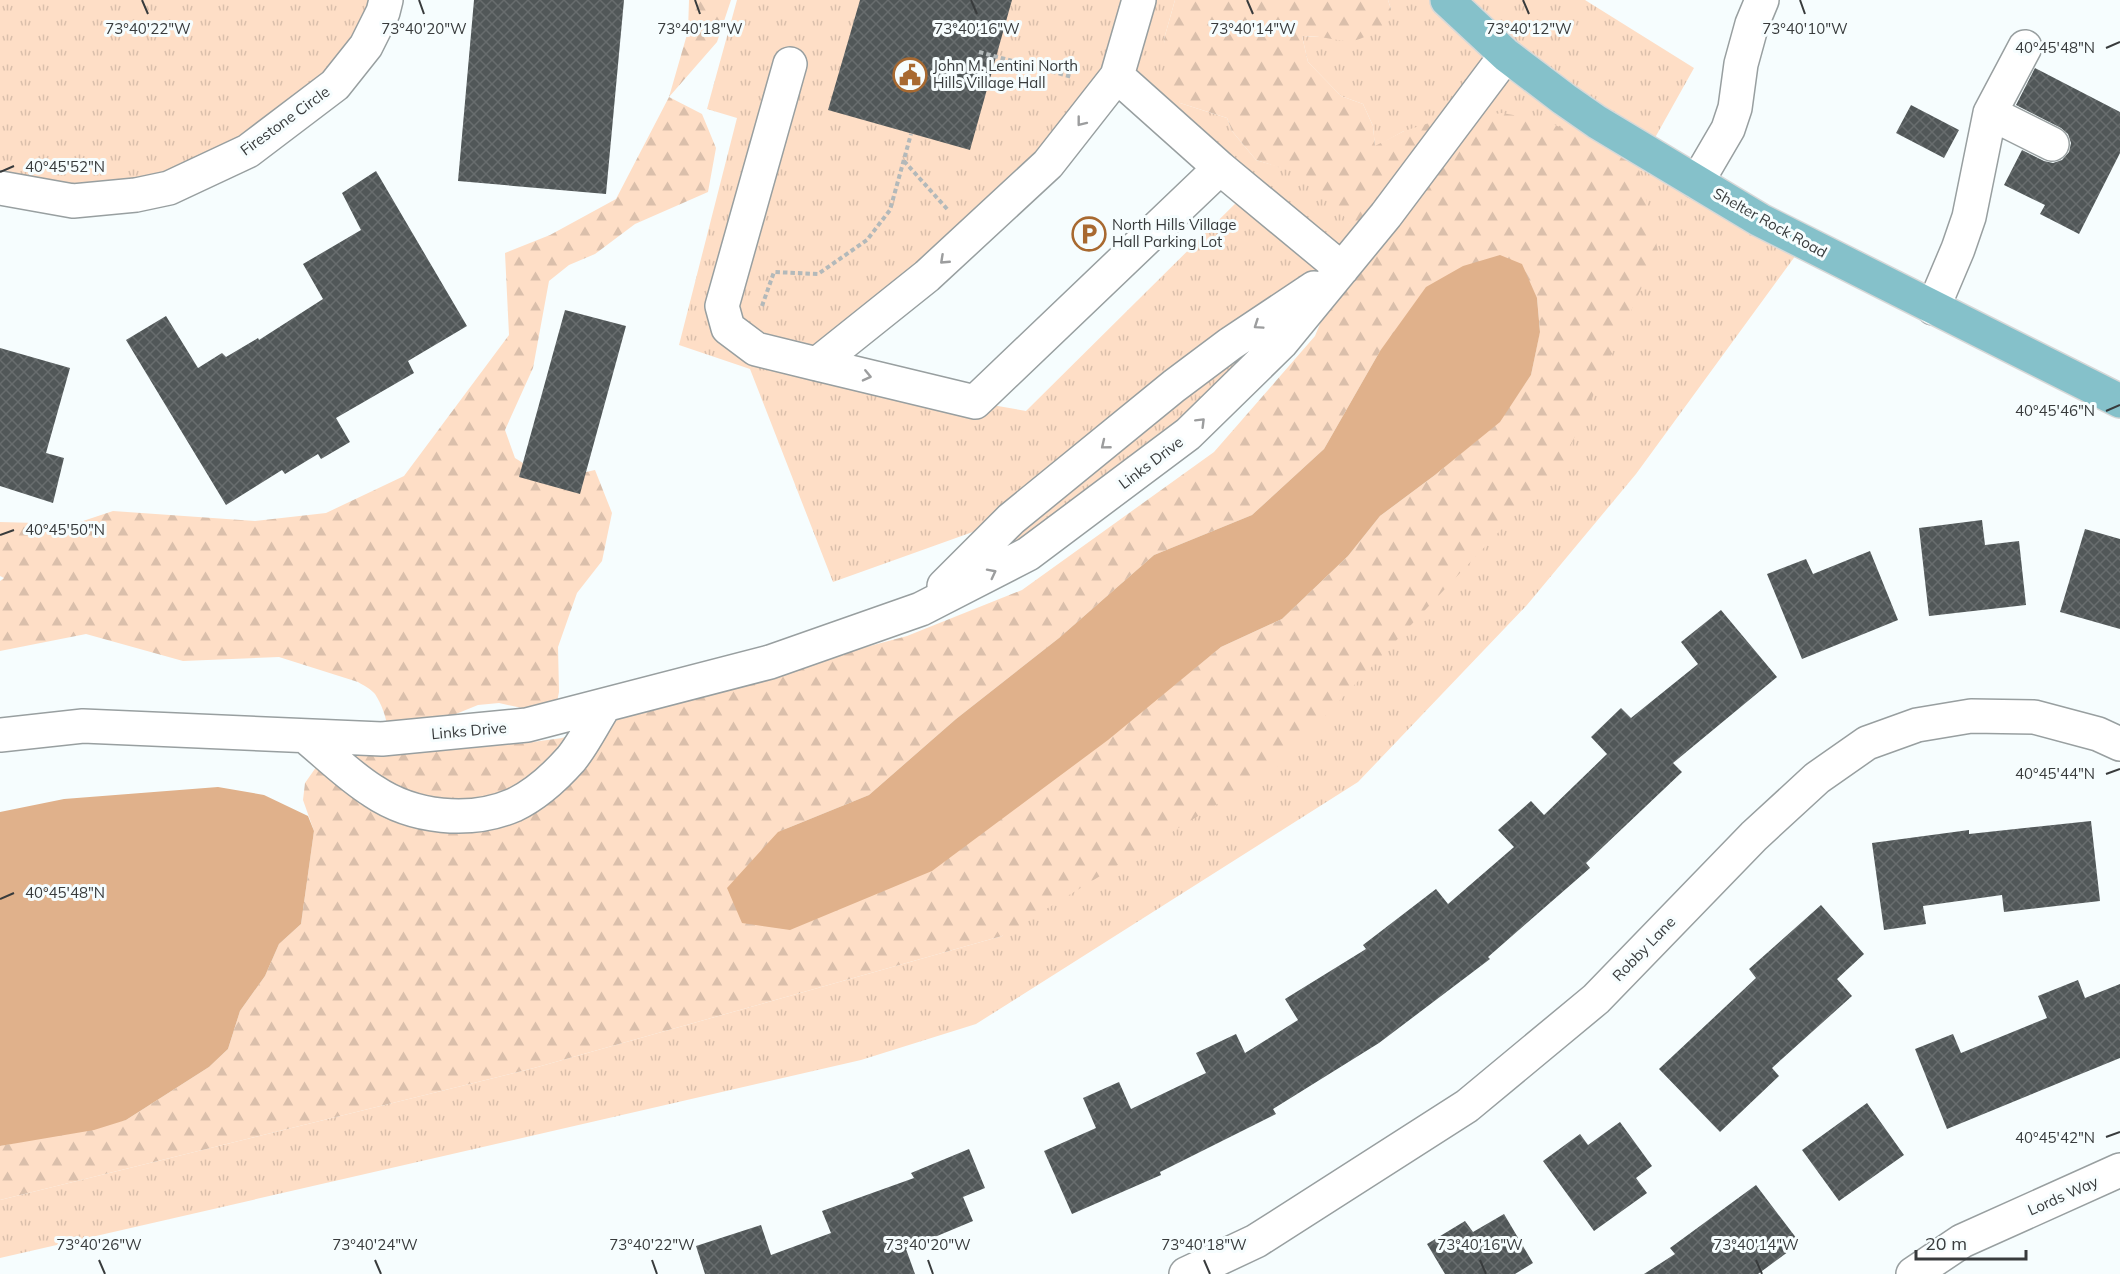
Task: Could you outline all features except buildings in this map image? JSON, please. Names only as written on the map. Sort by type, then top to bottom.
[{"type":"main road","name":"Shelter Rock Road","points":[[1447,0],[1506,55],[1563,99],[1697,182],[1790,236],[2120,401]]},
{"type":"street","name":"Firestone Circle","points":[[0,188],[73,201],[136,195],[169,188],[248,151],[335,85],[366,46],[383,12],[386,0]]},
{"type":"street","points":[[817,364],[927,276],[1048,164],[1112,82],[1139,0]]},
{"type":"street","points":[[1697,182],[1728,129],[1735,108],[1742,64],[1752,24],[1762,0]]},
{"type":"street","points":[[1933,308],[1969,217],[1990,113],[2025,47]]},
{"type":"street","name":"Links Drive","points":[[0,735],[82,726],[382,739],[527,725],[770,662],[921,609],[1028,554],[1188,434],[1281,343],[1386,215],[1506,55]]},
{"type":"street","points":[[790,64],[722,306],[728,328],[756,349],[817,364],[975,402],[1220,168]]},
{"type":"street","points":[[1112,82],[1342,269]]},
{"type":"street","points":[[1990,113],[2052,144]]},
{"type":"street","name":"Links Drive","points":[[921,609],[1011,519],[1174,386],[1230,344],[1342,269]]},
{"type":"street","points":[[305,736],[372,791],[396,804],[424,813],[451,816],[487,814],[515,805],[544,786],[572,758],[605,705]]},
{"type":"street","name":"Robby Lane","points":[[1186,1274],[1256,1241],[1467,1106],[1596,999],[1754,836],[1816,778],[1867,743],[1917,725],[1971,716],[2034,717],[2098,734],[2120,744]]},
{"type":"street","name":"Lords Way","points":[[1913,1274],[1962,1241],[2120,1170]]},
{"type":"path","points":[[979,52],[1112,82]]},
{"type":"path","points":[[728,328],[758,315],[774,272],[818,274],[867,240],[890,210],[911,134]]},
{"type":"path","points":[[904,161],[944,206]]},
{"type":"green space","points":[[0,0],[386,0],[366,46],[169,188],[0,188]]},
{"type":"green space","points":[[689,0],[731,0],[717,42],[669,97],[688,31]]},
{"type":"green space","points":[[737,0],[1175,0],[1164,39],[1180,103],[1227,118],[1232,131],[1256,160],[1307,175],[1340,208],[1362,245],[1188,434],[921,609],[1009,519],[833,582],[750,369],[679,345],[737,118],[707,109]],"holes":[[[1116,76],[1248,191],[1026,411],[975,402],[822,363]]]},
{"type":"green space","points":[[1175,0],[1388,0],[1391,9],[1389,21],[1361,39],[1350,41],[1302,36],[1308,62],[1341,96],[1363,104],[1373,126],[1375,146],[1404,131],[1429,123],[1502,113],[1542,120],[1636,157],[1658,251],[1562,465],[1275,769],[1002,936],[534,1068],[0,1200],[0,1146],[126,1120],[209,1067],[228,1049],[240,1011],[265,976],[279,944],[301,924],[314,831],[303,800],[305,783],[319,763],[387,728],[385,715],[379,702],[375,694],[367,687],[358,682],[279,657],[183,661],[86,634],[0,651],[0,581],[4,578],[0,576],[0,522],[74,524],[113,511],[255,521],[326,513],[404,476],[509,335],[505,253],[550,235],[616,199],[669,97],[702,114],[716,148],[708,192],[635,224],[595,254],[569,265],[549,281],[533,368],[505,430],[515,458],[550,480],[595,470],[612,513],[602,561],[577,593],[558,647],[559,692],[557,702],[536,711],[499,703],[478,705],[446,718],[423,740],[518,744],[562,738],[677,698],[907,636],[1022,590],[1214,452],[1315,336],[1342,269],[1362,245],[1339,208],[1307,176],[1256,160],[1232,131],[1227,118],[1180,103],[1170,81],[1164,39]],"holes":[[[1537,298],[1540,331],[1531,375],[1499,422],[1435,475],[1380,516],[1348,556],[1282,619],[1221,647],[1173,686],[778,832],[869,795],[956,719],[1059,638],[1154,555],[1252,515],[1324,449],[1380,351]]]},
{"type":"green space","points":[[1388,0],[1585,0],[1694,68],[1647,152],[1804,244],[1636,474],[1527,605],[1358,782],[976,1024],[861,1060],[0,1258],[0,1200],[534,1068],[1002,936],[1658,251],[1404,131],[1375,147],[1373,126],[1363,104],[1341,96],[1308,62],[1302,36],[1325,37],[1391,9]]},
{"type":"shaded area","points":[[1500,255],[1522,264],[1537,298],[1540,332],[1531,375],[1500,422],[1380,516],[1348,556],[1282,619],[1221,647],[1108,740],[932,871],[790,930],[742,923],[727,888],[778,832],[869,795],[956,719],[1059,638],[1154,555],[1252,515],[1324,449],[1380,351],[1426,287],[1463,266]]},
{"type":"shaded area","points":[[218,787],[264,795],[308,816],[314,831],[301,924],[279,944],[265,976],[240,1011],[228,1049],[209,1067],[126,1120],[94,1130],[0,1146],[0,812],[64,799]]},
{"type":"place","name":"John M. Lentini North Hills Village Hall","points":[[910,75]]},
{"type":"place","name":"North Hills Village Hall Parking Lot","points":[[1089,234]]}]
